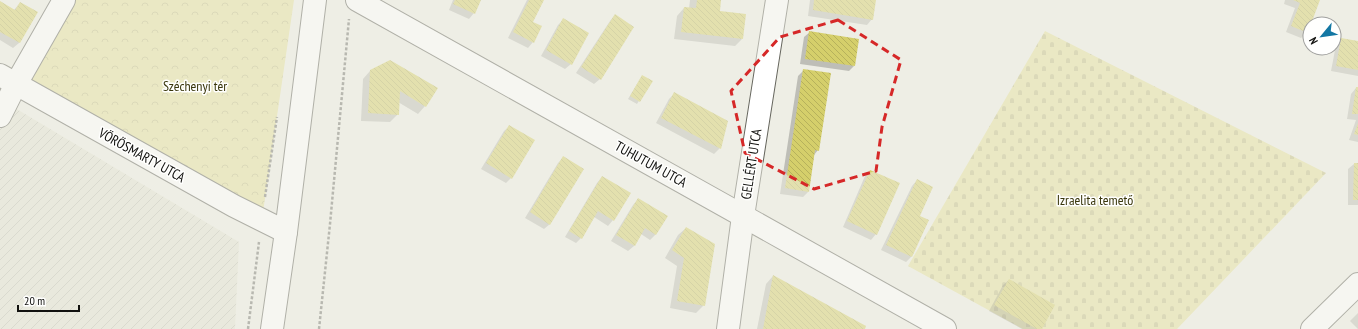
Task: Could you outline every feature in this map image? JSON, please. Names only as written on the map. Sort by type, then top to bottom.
[{"type":"street","points":[[0,116],[8,79],[64,0]]},
{"type":"street","points":[[272,329],[286,232],[315,0]]},
{"type":"street","name":"GELLÉRT UTCA","points":[[728,329],[743,216],[777,0]]},
{"type":"street","name":"TUHUTUM UTCA","points":[[353,8],[743,216],[946,329]]},
{"type":"street","name":"VÖRÖSMARTY UTCA","points":[[8,79],[234,206],[286,232]]},
{"type":"street","points":[[1312,329],[1358,284]]},
{"type":"path","points":[[319,329],[353,8]]},
{"type":"path","points":[[248,329],[262,219]]},
{"type":"highlighted area","points":[[838,20],[901,60],[882,127],[876,171],[814,189],[745,153],[731,91],[780,37]]},
{"type":"shaded area","points":[[0,99],[239,242],[235,329],[0,329]]},
{"type":"green space","name":"Széchenyi tér","points":[[64,0],[294,0],[262,219],[16,84]]},
{"type":"green space","name":"Izraelita temető","points":[[1045,31],[1326,173],[1177,329],[1023,329],[908,266]]},
{"type":"building","points":[[455,0],[481,0],[475,14],[453,4]]},
{"type":"building","points":[[529,0],[544,0],[533,22],[542,26],[534,43],[513,32]]},
{"type":"building","points":[[697,0],[721,0],[720,11],[746,14],[743,39],[681,32],[684,7],[696,8]]},
{"type":"building","points":[[814,0],[876,0],[873,20],[813,10]]},
{"type":"building","points":[[1293,0],[1320,0],[1314,16],[1302,16],[1302,31],[1291,26],[1300,3]]},
{"type":"building","points":[[0,1],[15,10],[20,2],[38,12],[20,43],[0,32]]},
{"type":"building","points":[[615,14],[634,27],[601,80],[581,67]]},
{"type":"building","points":[[563,18],[589,33],[572,65],[546,50]]},
{"type":"building","points":[[809,31],[859,39],[855,66],[805,59]]},
{"type":"building","points":[[1342,38],[1358,41],[1358,70],[1336,66],[1338,56],[1342,56]]},
{"type":"building","points":[[390,60],[438,88],[426,107],[400,91],[399,115],[368,113],[370,70]]},
{"type":"building","points":[[803,69],[831,73],[819,151],[815,150],[809,192],[785,188]]},
{"type":"building","points":[[642,75],[653,81],[640,102],[630,96]]},
{"type":"building","points":[[1356,87],[1358,87],[1358,114],[1352,114]]},
{"type":"building","points":[[674,92],[728,121],[721,149],[661,118]]},
{"type":"building","points":[[1358,123],[1358,135],[1354,134]]},
{"type":"building","points":[[509,125],[535,140],[512,179],[486,163]]},
{"type":"building","points":[[563,156],[584,169],[550,225],[530,212]]},
{"type":"building","points":[[1354,163],[1358,163],[1358,200],[1353,200]]},
{"type":"building","points":[[870,170],[900,183],[877,235],[847,221]]},
{"type":"building","points":[[602,176],[631,193],[614,221],[598,211],[582,239],[569,231]]},
{"type":"building","points":[[917,179],[933,187],[920,216],[929,220],[912,257],[886,245]]},
{"type":"building","points":[[638,198],[668,216],[656,235],[645,228],[635,246],[616,235]]},
{"type":"building","points":[[686,227],[715,244],[705,306],[677,301],[684,258],[672,250]]},
{"type":"building","points":[[773,275],[866,326],[865,329],[763,329]]},
{"type":"building","points":[[1009,279],[1055,305],[1042,329],[1037,329],[994,305]]}]
